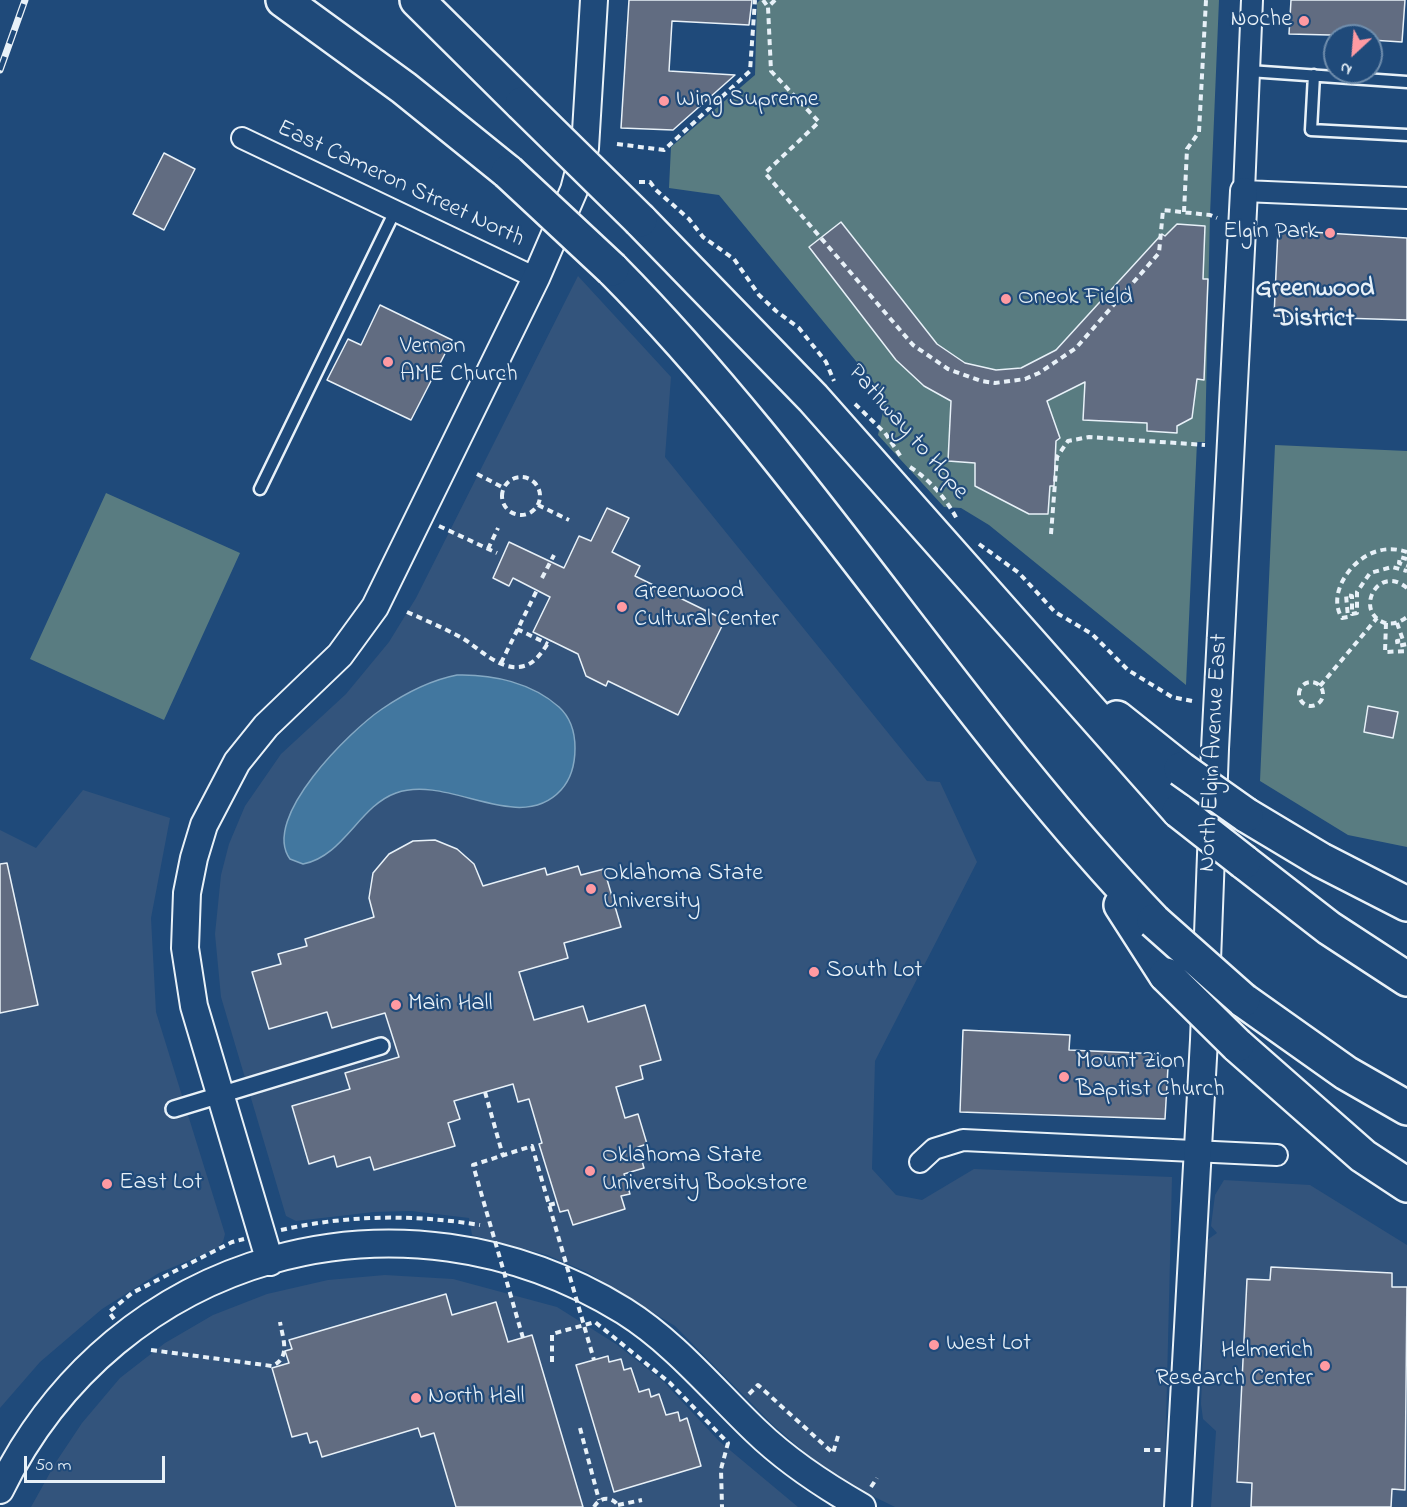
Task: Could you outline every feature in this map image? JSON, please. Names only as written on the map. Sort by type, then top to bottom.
[{"type":"highway","points":[[283,0],[404,88],[508,172],[612,269],[684,345],[748,419],[1082,846],[1166,975],[1237,1045],[1364,1156],[1407,1185]]},
{"type":"highway","points":[[404,0],[440,23]]},
{"type":"highway","points":[[417,0],[640,220],[806,390],[960,537],[1179,811],[1329,928],[1407,979]]},
{"type":"highway","points":[[960,537],[1042,650],[1098,702],[1181,769],[1246,815],[1321,860],[1407,904]]},
{"type":"highway","points":[[1082,846],[1154,921],[1243,1000],[1337,1067],[1407,1108]]},
{"type":"street","points":[[270,1262],[194,1006],[185,948],[187,893],[194,858],[204,825],[229,775],[246,749],[266,726],[335,660],[375,607],[536,278],[574,190],[585,147],[594,0]]},
{"type":"street","name":"North Elgin Avenue East","points":[[1179,1507],[1252,0]]},
{"type":"street","name":"East Cameron Street North","points":[[242,138],[396,209],[536,278]]},
{"type":"street","points":[[1244,191],[1407,198]]},
{"type":"street","points":[[174,1109],[381,1046]]},
{"type":"street","points":[[920,1162],[934,1149],[963,1140],[1277,1155]]},
{"type":"street","points":[[0,1490],[39,1423],[59,1397],[103,1352],[142,1321],[182,1295],[228,1274],[302,1252],[346,1246],[409,1244],[489,1254],[535,1267],[586,1290],[639,1321],[663,1339],[773,1447],[825,1485],[862,1507]]},
{"type":"lane","points":[[1249,71],[1407,82]]},
{"type":"lane","points":[[1314,75],[1311,130],[1407,135]]},
{"type":"lane","points":[[1407,188],[1407,198]]},
{"type":"lane","points":[[260,489],[396,209]]},
{"type":"path","points":[[617,144],[664,150],[750,71],[755,0]]},
{"type":"path","points":[[763,0],[768,6],[771,71],[819,122],[765,173],[913,345],[948,369],[981,381],[995,383],[1025,379],[1053,365],[1076,348],[1159,253],[1163,210],[1210,215],[1217,218]]},
{"type":"path","points":[[768,6],[775,0]]},
{"type":"path","points":[[1184,212],[1187,149],[1199,132],[1206,0]]},
{"type":"path","name":"Pathway to Hope","points":[[632,183],[650,182],[689,219],[703,237],[734,259],[759,295],[776,312],[799,328],[814,346],[837,384]]},
{"type":"path","name":"Pathway to Hope","points":[[848,398],[885,433],[903,462],[925,477],[947,501],[960,537],[1019,573],[1055,612],[1092,634],[1128,670],[1172,697],[1192,701]]},
{"type":"path","points":[[1051,534],[1057,457],[1068,441],[1089,437],[1205,445]]},
{"type":"path","points":[[477,474],[504,488]]},
{"type":"path","points":[[514,479],[530,480],[539,491],[538,505],[528,514],[512,512],[503,500],[504,488],[514,479]]},
{"type":"path","points":[[538,505],[569,520]]},
{"type":"path","points":[[438,525],[497,553]]},
{"type":"path","points":[[488,549],[498,528]]},
{"type":"path","points":[[1407,552],[1378,551],[1352,567],[1339,592],[1339,613],[1342,618],[1348,617],[1346,594],[1352,596],[1352,614],[1357,613],[1357,592],[1370,573],[1392,567],[1407,571]]},
{"type":"path","points":[[542,578],[554,555]]},
{"type":"path","points":[[1407,559],[1400,557],[1399,563],[1407,566]]},
{"type":"path","points":[[1407,588],[1394,581],[1384,582],[1375,588],[1370,604],[1377,618],[1386,623],[1397,623],[1407,617]]},
{"type":"path","points":[[501,663],[538,588]]},
{"type":"path","points":[[407,612],[463,639],[501,663],[524,666],[540,655],[549,642],[517,629]]},
{"type":"path","points":[[1320,686],[1377,618]]},
{"type":"path","points":[[1386,623],[1385,652],[1407,651]]},
{"type":"path","points":[[1397,623],[1403,640],[1397,641],[1398,646],[1407,644]]},
{"type":"path","points":[[1311,682],[1320,686],[1323,693],[1320,703],[1309,706],[1302,702],[1299,695],[1302,686],[1311,682]]},
{"type":"path","points":[[485,1092],[503,1156]]},
{"type":"path","points":[[523,1338],[473,1164],[532,1146],[594,1360]]},
{"type":"path","points":[[549,1205],[557,1203]]},
{"type":"path","points":[[278,1231],[327,1220],[404,1217],[480,1226]]},
{"type":"path","points":[[109,1312],[132,1293],[232,1242],[244,1239]]},
{"type":"path","points":[[151,1350],[272,1366],[282,1358],[285,1348],[280,1322]]},
{"type":"path","points":[[552,1362],[552,1334],[596,1323],[641,1357],[728,1443],[721,1469],[723,1507]]},
{"type":"path","points":[[715,1429],[758,1385],[833,1453],[838,1436]]},
{"type":"path","points":[[579,1428],[599,1500]]},
{"type":"path","points":[[599,1500],[613,1500],[619,1506],[642,1500]]},
{"type":"path","points":[[594,1507],[599,1500]]},
{"type":"shaded area","name":"Oklahoma State University","points":[[578,276],[671,377],[665,457],[927,781],[940,782],[977,862],[875,1061],[872,1169],[896,1195],[922,1200],[974,1169],[1172,1177],[1164,1507],[895,1507],[854,1487],[810,1457],[772,1424],[675,1326],[587,1272],[547,1255],[472,1235],[469,1218],[411,1211],[374,1212],[296,1221],[286,1216],[221,997],[215,934],[221,875],[229,844],[245,806],[281,754],[346,694],[389,642],[416,598]]},
{"type":"shaded area","points":[[457,675],[498,678],[524,686],[548,699],[563,711],[572,726],[575,748],[572,771],[561,790],[544,803],[525,807],[504,806],[438,791],[417,789],[396,793],[383,799],[372,808],[330,851],[303,864],[290,859],[284,842],[287,821],[313,776],[331,755],[390,703],[428,684]]},
{"type":"shaded area","points":[[83,790],[170,818],[151,918],[156,1012],[225,1234],[223,1242],[216,1249],[159,1273],[102,1309],[40,1362],[0,1408],[0,830],[36,848]]},
{"type":"shaded area","name":"Helmerich Research Center","points":[[1224,1180],[1310,1185],[1407,1245],[1407,1507],[1211,1507],[1216,1431],[1203,1419],[1201,1404],[1207,1240],[1217,1233],[1211,1226],[1215,1195]]},
{"type":"shaded area","points":[[385,1275],[453,1279],[557,1307],[616,1344],[663,1381],[719,1441],[798,1507],[31,1507],[56,1462],[82,1423],[120,1378],[165,1343],[213,1315],[267,1294],[328,1280]]},
{"type":"green space","name":"Oneok Field","points":[[760,0],[1219,0],[1210,215],[1205,442],[1197,442],[1186,685],[989,525],[961,508],[944,507],[878,435],[884,407],[874,383],[719,195],[669,188],[671,147],[755,75],[757,3]]},
{"type":"green space","points":[[1275,445],[1407,451],[1407,847],[1348,835],[1260,781]]},
{"type":"green space","points":[[106,493],[240,553],[164,720],[30,659]]},
{"type":"building","points":[[629,0],[752,0],[749,25],[672,21],[669,71],[735,75],[673,130],[621,128]]},
{"type":"building","points":[[1291,0],[1405,0],[1402,42],[1383,41],[1383,24],[1323,24],[1323,35],[1289,34]]},
{"type":"building","points":[[164,153],[195,169],[164,230],[133,214]]},
{"type":"building","points":[[841,222],[937,344],[965,363],[996,370],[1021,368],[1056,350],[1162,234],[1165,236],[1177,224],[1205,226],[1203,279],[1208,279],[1204,380],[1197,379],[1192,418],[1177,426],[1177,433],[1147,431],[1147,423],[1083,420],[1085,382],[1047,401],[1060,438],[1056,441],[1054,486],[1050,486],[1048,514],[1029,514],[975,486],[975,463],[948,461],[951,401],[924,386],[896,360],[809,247]]},
{"type":"building","points":[[1278,230],[1407,238],[1407,320],[1274,316]]},
{"type":"building","name":"Vernon AME Church","points":[[380,305],[452,340],[411,420],[327,380],[348,339],[361,345]]},
{"type":"building","name":"Greenwood Cultural Center","points":[[607,508],[629,518],[612,552],[640,566],[635,576],[725,620],[678,715],[608,681],[606,686],[586,676],[578,654],[533,632],[550,597],[513,578],[509,586],[493,578],[509,542],[564,568],[579,536],[591,541]]},
{"type":"building","points":[[1368,706],[1398,712],[1393,738],[1364,732]]},
{"type":"building","name":"Main Hall","points":[[435,840],[457,849],[474,864],[483,886],[545,868],[547,875],[578,866],[581,875],[604,869],[621,927],[564,943],[568,958],[519,972],[534,1020],[583,1006],[588,1022],[645,1005],[661,1060],[640,1066],[643,1079],[616,1087],[625,1118],[638,1114],[647,1144],[638,1147],[644,1168],[624,1174],[630,1194],[621,1196],[625,1209],[573,1225],[568,1210],[560,1212],[539,1144],[542,1143],[529,1099],[518,1102],[513,1084],[454,1101],[460,1119],[448,1123],[455,1146],[374,1170],[370,1157],[337,1167],[334,1156],[309,1164],[292,1106],[350,1089],[345,1073],[399,1057],[385,1013],[332,1028],[327,1012],[269,1029],[252,972],[281,964],[278,954],[307,946],[305,939],[374,917],[369,898],[373,873],[389,854],[413,841]]},
{"type":"building","points":[[7,863],[38,1005],[0,1013],[0,864]]},
{"type":"building","name":"Mount Zion Baptist Church","points":[[963,1030],[1070,1035],[1069,1050],[1160,1054],[1159,1067],[1168,1067],[1165,1119],[960,1112]]},
{"type":"building","name":"Helmerich Research Center","points":[[1271,1267],[1392,1273],[1392,1287],[1407,1287],[1405,1490],[1392,1489],[1391,1507],[1251,1507],[1252,1483],[1237,1482],[1247,1279],[1270,1280]]},
{"type":"building","name":"North Hall","points":[[446,1294],[452,1315],[496,1302],[508,1342],[532,1335],[583,1507],[456,1507],[434,1433],[421,1437],[418,1428],[322,1457],[317,1441],[310,1443],[307,1433],[292,1437],[272,1368],[289,1363],[285,1351],[292,1349],[289,1340]]},
{"type":"building","points":[[608,1356],[609,1362],[621,1359],[624,1370],[631,1368],[639,1392],[649,1389],[651,1397],[659,1394],[666,1415],[678,1412],[680,1421],[687,1418],[701,1466],[614,1492],[576,1365]]},
{"type":"railway","points":[[0,70],[25,0]]},
{"type":"place","name":"Noche","points":[[1304,21]]},
{"type":"place","name":"Wing Supreme","points":[[664,101]]},
{"type":"place","name":"Elgin Park","points":[[1330,233]]},
{"type":"place","name":"Oneok Field","points":[[1006,299]]},
{"type":"place","name":"Vernon AME Church","points":[[388,362]]},
{"type":"place","name":"Greenwood Cultural Center","points":[[622,607]]},
{"type":"place","name":"Oklahoma State University","points":[[591,889]]},
{"type":"place","name":"South Lot","points":[[814,972]]},
{"type":"place","name":"Main Hall","points":[[396,1005]]},
{"type":"place","name":"Mount Zion Baptist Church","points":[[1064,1077]]},
{"type":"place","name":"Oklahoma State University Bookstore","points":[[590,1171]]},
{"type":"place","name":"East Lot","points":[[107,1184]]},
{"type":"place","name":"West Lot","points":[[934,1345]]},
{"type":"place","name":"Helmerich Research Center","points":[[1325,1366]]},
{"type":"place","name":"North Hall","points":[[416,1398]]},
{"type":"district","name":"Greenwood District","points":[[1315,306]]}]
